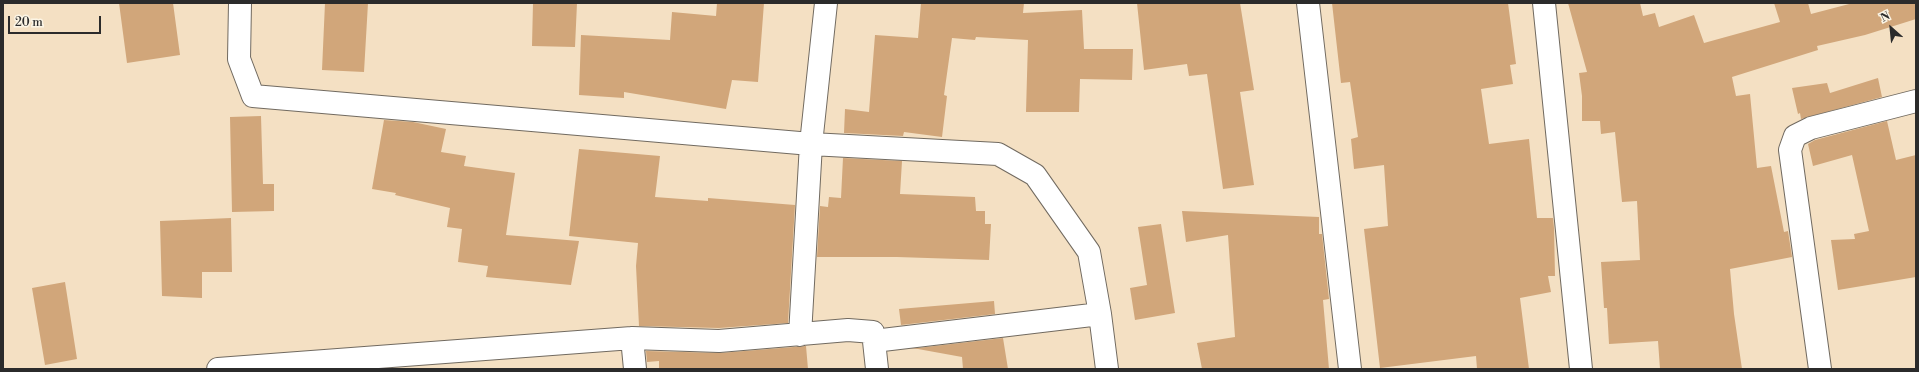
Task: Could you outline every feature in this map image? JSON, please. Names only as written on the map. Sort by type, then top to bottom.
[{"type":"street","points":[[240,3],[240,59],[253,96],[811,144],[998,154],[1035,175],[1089,252],[1100,314],[1107,369]]},
{"type":"street","points":[[800,335],[811,144],[826,3]]},
{"type":"street","points":[[1308,3],[1350,369]]},
{"type":"street","points":[[1544,3],[1581,369]]},
{"type":"street","points":[[1820,369],[1790,150],[1795,136],[1811,128],[1916,101]]},
{"type":"street","points":[[874,341],[1100,314]]},
{"type":"street","points":[[218,369],[408,362],[632,338],[719,341],[848,330],[872,332],[878,369]]},
{"type":"street","points":[[632,338],[635,369]]},
{"type":"building","points":[[119,3],[173,3],[180,55],[127,63]]},
{"type":"building","points":[[325,3],[368,3],[364,72],[322,70]]},
{"type":"building","points":[[533,3],[577,3],[575,47],[532,46]]},
{"type":"building","points":[[717,3],[764,3],[758,82],[732,80],[726,109],[624,92],[624,98],[579,95],[581,35],[670,40],[672,12],[716,16]]},
{"type":"building","points":[[921,3],[1024,3],[1023,13],[1082,10],[1084,49],[1133,49],[1132,80],[1080,79],[1079,112],[1026,112],[1028,40],[976,37],[975,40],[952,38],[944,95],[947,96],[942,137],[904,132],[903,136],[844,133],[845,109],[869,112],[875,35],[918,38]]},
{"type":"building","points":[[1137,3],[1240,3],[1254,90],[1240,92],[1254,185],[1223,189],[1207,74],[1189,76],[1187,64],[1144,70]]},
{"type":"building","points":[[1332,3],[1508,3],[1516,64],[1510,65],[1513,84],[1481,89],[1489,144],[1529,139],[1537,218],[1553,218],[1554,228],[1555,276],[1548,276],[1551,292],[1520,298],[1529,369],[1477,369],[1476,356],[1380,368],[1364,229],[1388,226],[1384,165],[1354,169],[1351,139],[1358,137],[1350,82],[1341,83]]},
{"type":"building","points":[[1568,3],[1640,3],[1643,16],[1655,13],[1659,27],[1694,15],[1704,43],[1780,22],[1774,3],[1808,3],[1811,14],[1853,3],[1916,3],[1916,19],[1865,35],[1817,46],[1818,50],[1732,77],[1736,96],[1750,94],[1757,168],[1771,166],[1784,232],[1788,231],[1792,257],[1730,269],[1734,314],[1742,369],[1660,369],[1658,341],[1609,344],[1607,308],[1604,308],[1601,262],[1640,260],[1637,201],[1622,202],[1615,132],[1601,134],[1600,121],[1582,121],[1582,96],[1579,73],[1587,72]]},
{"type":"building","points":[[1878,78],[1882,97],[1801,119],[1800,113],[1798,114],[1792,88],[1827,83],[1830,93]]},
{"type":"building","points":[[261,116],[263,184],[274,184],[274,211],[232,212],[230,117]]},
{"type":"building","points":[[384,120],[413,122],[446,129],[441,152],[466,156],[464,166],[515,173],[506,235],[579,241],[571,285],[486,277],[488,266],[458,262],[462,229],[447,227],[450,208],[395,195],[396,193],[372,189]]},
{"type":"building","points":[[1887,121],[1896,160],[1916,155],[1916,277],[1838,290],[1831,240],[1855,239],[1854,234],[1869,231],[1852,155],[1813,166],[1808,144],[1815,140]]},
{"type":"building","points":[[579,149],[660,156],[655,197],[708,201],[708,198],[795,205],[788,323],[719,328],[639,326],[636,266],[638,243],[569,236]]},
{"type":"building","points":[[843,158],[902,161],[900,194],[975,197],[976,211],[985,211],[985,224],[991,224],[989,260],[897,257],[817,257],[820,206],[828,207],[829,197],[841,198]]},
{"type":"building","points":[[1182,211],[1319,217],[1319,234],[1322,234],[1329,299],[1323,300],[1329,369],[1202,369],[1197,343],[1235,337],[1228,235],[1186,242]]},
{"type":"building","points":[[231,218],[232,272],[202,272],[202,298],[162,296],[160,221]]},
{"type":"building","points":[[1161,224],[1175,313],[1135,320],[1130,288],[1147,285],[1138,227]]},
{"type":"building","points":[[65,282],[77,359],[45,365],[32,288]]},
{"type":"building","points":[[994,301],[995,314],[901,325],[899,309]]},
{"type":"building","points":[[1003,338],[1008,369],[963,369],[962,357],[918,349],[909,349]]},
{"type":"building","points":[[806,346],[808,369],[659,369],[659,361],[647,362],[646,351],[720,353]]}]
